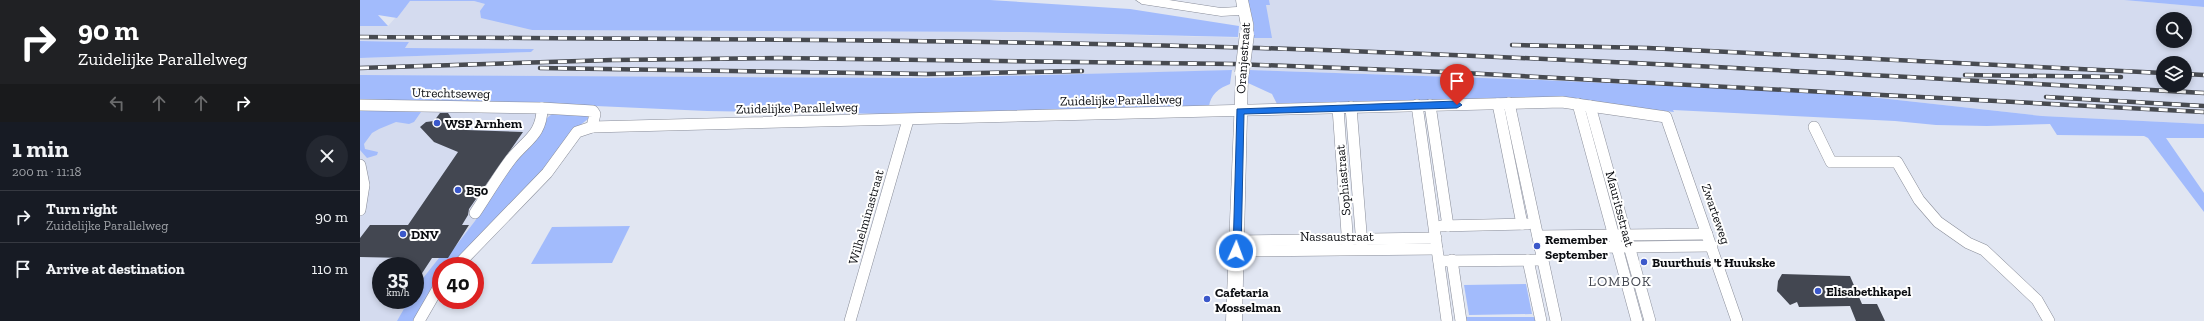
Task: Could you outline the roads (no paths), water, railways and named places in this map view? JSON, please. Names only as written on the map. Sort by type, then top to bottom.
[{"type":"street","points":[[1142,0],[1221,12],[1244,5]]},
{"type":"street","points":[[1217,0],[1221,12]]},
{"type":"street","name":"Oranjestraat","points":[[1234,321],[1240,111],[1242,73],[1247,34],[1244,5]]},
{"type":"street","name":"Zuidelijke Parallelweg","points":[[466,257],[547,173],[576,134],[580,130],[592,127],[1562,102],[1666,117]]},
{"type":"street","points":[[1503,104],[1538,236],[1556,321]]},
{"type":"street","points":[[1503,104],[1522,224]]},
{"type":"street","name":"Mauritsstraat","points":[[1578,104],[1612,235],[1637,321]]},
{"type":"street","name":"Utrechtseweg","points":[[360,105],[542,108],[594,111],[595,114],[592,127]]},
{"type":"street","points":[[1418,105],[1447,321]]},
{"type":"street","points":[[1430,105],[1448,226]]},
{"type":"street","name":"Mauritsstraat","points":[[1590,106],[1650,321]]},
{"type":"street","name":"Sophiastraat","points":[[1351,107],[1362,244]]},
{"type":"street","points":[[475,213],[512,158],[534,136],[542,119],[542,108]]},
{"type":"street","name":"Sophiastraat","points":[[1338,108],[1348,244]]},
{"type":"street","name":"Zwarteweg","points":[[1666,117],[1737,321]]},
{"type":"street","name":"Wilhelminastraat","points":[[850,321],[908,120]]},
{"type":"street","points":[[1814,127],[1831,162],[1897,162],[1919,200],[1938,222],[1968,243],[1984,250],[2037,300],[2049,321]]},
{"type":"street","points":[[360,165],[364,185],[360,210]]},
{"type":"street","name":"Nassaustraat","points":[[1437,243],[1448,226],[1535,224]]},
{"type":"street","points":[[1538,236],[1707,234]]},
{"type":"street","name":"Nassaustraat","points":[[1236,246],[1437,243],[1452,260],[1528,260],[1541,254],[1616,248],[1712,246]]},
{"type":"street","points":[[1452,260],[1461,321]]},
{"type":"street","points":[[1528,260],[1541,321]]},
{"type":"street","points":[[419,321],[432,299]]},
{"type":"railway","points":[[360,37],[922,41],[1259,48],[1613,62],[2204,93]]},
{"type":"railway","points":[[1512,45],[1648,48],[2156,73]]},
{"type":"railway","points":[[360,68],[612,60],[778,58],[1234,64],[1445,72],[2204,112]]},
{"type":"railway","points":[[540,68],[927,74],[1082,71]]},
{"type":"railway","points":[[2192,74],[2204,75]]},
{"type":"railway","points":[[1965,75],[2121,77]]},
{"type":"railway","points":[[2046,97],[2204,106]]},
{"type":"place","name":"WSP Arnhem","points":[[437,123]]},
{"type":"place","name":"B50","points":[[458,190]]},
{"type":"place","name":"DNV","points":[[403,234]]},
{"type":"place","name":"Remember September","points":[[1537,246]]},
{"type":"place","name":"Buurthuis 't Huukske","points":[[1644,262]]},
{"type":"place","name":"Elisabethkapel","points":[[1818,291]]},
{"type":"place","name":"Cafetaria Mosselman","points":[[1207,299]]},
{"type":"district","name":"LOMBOK","points":[[1620,281]]}]
